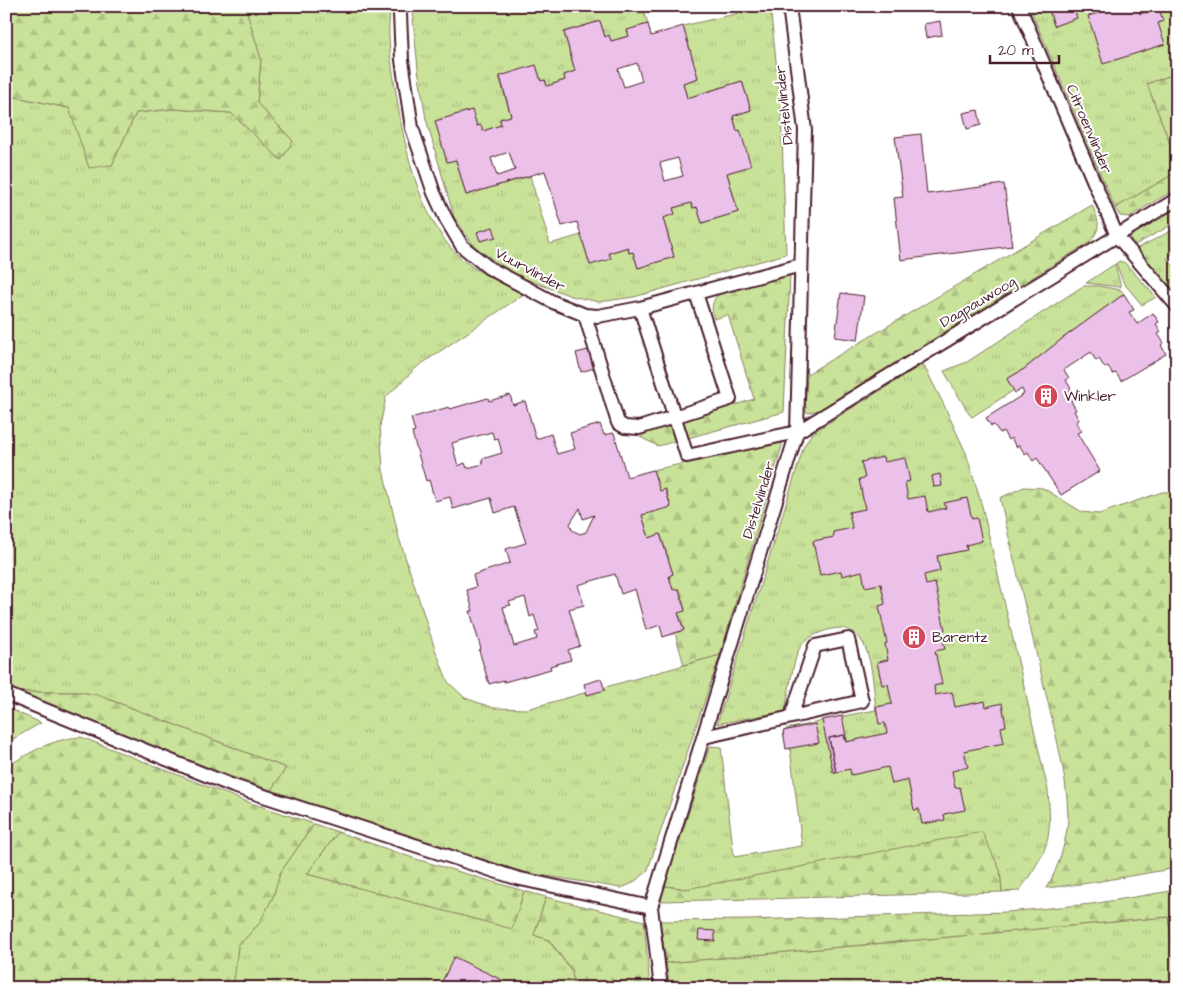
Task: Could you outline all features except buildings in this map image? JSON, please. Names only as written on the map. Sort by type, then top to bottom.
[{"type":"lane","name":"Vuurvlinder","points":[[401,6],[402,60],[412,128],[434,193],[446,219],[462,246],[489,268],[553,302],[585,315],[598,316],[640,308],[801,265]]},
{"type":"lane","name":"Distelvlinder","points":[[661,988],[652,907],[797,432],[805,130],[789,6]]},
{"type":"lane","name":"Citroenvlinder","points":[[1019,6],[1117,236],[1177,306]]},
{"type":"lane","name":"Dagpauwoog","points":[[674,417],[687,456],[797,432],[1177,199]]},
{"type":"lane","points":[[585,315],[618,423],[625,427],[639,428],[730,399],[696,293]]},
{"type":"lane","points":[[640,308],[674,417]]},
{"type":"lane","points":[[704,737],[862,701],[848,639],[815,646],[791,717]]},
{"type":"lane","points":[[6,694],[242,789],[516,878],[652,907]]},
{"type":"green space","points":[[6,6],[245,6],[261,59],[257,103],[293,141],[281,160],[231,113],[173,109],[136,113],[112,165],[89,168],[69,108],[16,97],[6,93]]},
{"type":"green space","points":[[245,6],[391,6],[390,46],[398,107],[412,171],[428,211],[450,247],[466,262],[484,274],[524,294],[417,367],[386,397],[380,426],[383,470],[399,538],[435,649],[448,682],[465,698],[494,708],[527,709],[720,655],[647,872],[631,884],[621,888],[528,873],[425,843],[271,790],[286,768],[98,695],[80,692],[19,692],[6,687],[6,654],[10,635],[6,561],[6,93],[16,97],[69,108],[112,165],[136,113],[173,109],[231,113],[281,160],[293,141],[257,103],[261,59]]},
{"type":"green space","points":[[414,6],[642,6],[648,24],[628,30],[629,36],[611,41],[609,36],[605,37],[600,21],[564,32],[575,71],[564,75],[565,80],[547,86],[545,80],[541,81],[536,66],[499,77],[511,116],[500,119],[501,125],[483,131],[481,125],[477,126],[472,110],[436,121],[456,160],[466,195],[530,176],[550,244],[581,235],[590,265],[609,253],[628,247],[629,253],[633,252],[638,268],[674,257],[663,218],[673,208],[691,203],[693,208],[697,207],[702,223],[738,212],[727,173],[737,131],[733,116],[751,110],[742,81],[687,98],[683,83],[698,78],[683,26],[770,6],[781,106],[786,254],[634,297],[599,302],[571,296],[523,278],[497,263],[474,246],[454,217],[426,119],[418,69],[413,19]]},
{"type":"green space","points":[[1029,6],[1177,6],[1177,73],[1147,84],[1177,161],[1177,172],[1115,208]]},
{"type":"green space","points":[[1177,73],[1177,161],[1147,84]]},
{"type":"green space","points":[[1177,172],[1177,188],[1129,217],[1120,216],[1115,208]]},
{"type":"green space","points":[[1177,204],[1177,222],[1133,246],[1131,234]]},
{"type":"green space","points":[[1092,205],[1098,228],[1090,242],[821,409],[808,413],[805,410],[807,374]]},
{"type":"green space","points":[[1177,228],[1177,239],[1173,243],[1177,248],[1167,259],[1177,269],[1177,294],[1136,249]]},
{"type":"green space","points":[[1120,261],[1125,263],[1156,297],[1142,305],[1123,282],[1116,263]]},
{"type":"green space","points":[[1115,264],[1121,287],[1086,283]]},
{"type":"green space","points":[[790,275],[784,412],[658,446],[640,437],[649,432],[754,399],[728,315],[714,319],[713,304],[715,298],[721,292]]},
{"type":"green space","points":[[1083,286],[1099,286],[1121,290],[1124,294],[1024,369],[1007,379],[1014,390],[972,417],[944,371],[967,362]]},
{"type":"green space","points":[[923,364],[966,453],[982,506],[1048,790],[1049,826],[1043,854],[1019,891],[1002,892],[1000,870],[686,889],[665,886],[710,746],[721,747],[734,857],[802,846],[786,729],[876,710],[871,666],[867,651],[860,639],[851,631],[839,628],[814,635],[801,646],[793,668],[785,711],[717,724],[804,446],[812,433]]},
{"type":"green space","points":[[783,442],[720,655],[684,665],[675,633],[684,630],[678,613],[685,610],[679,589],[673,590],[669,576],[673,574],[661,535],[649,538],[642,515],[671,506],[666,489],[660,491],[653,470]]},
{"type":"green space","points":[[1024,487],[1043,488],[1082,512],[1099,514],[1162,492],[1177,492],[1177,868],[1089,883],[1046,888],[1062,854],[1068,816],[1065,783],[1059,751],[1000,498]]},
{"type":"green space","points":[[19,692],[80,692],[98,695],[286,768],[271,790],[229,776]]},
{"type":"green space","points":[[6,707],[41,723],[6,743]]},
{"type":"green space","points":[[81,737],[242,800],[314,824],[280,873],[273,897],[259,924],[238,946],[233,988],[6,988],[6,767],[51,743]]},
{"type":"green space","points":[[314,824],[338,832],[307,874],[512,928],[524,891],[546,897],[534,935],[548,940],[572,971],[574,988],[233,988],[238,946],[259,923],[273,897],[280,873]]},
{"type":"green space","points":[[338,832],[416,859],[524,891],[512,929],[307,874]]},
{"type":"green space","points":[[982,832],[1000,870],[1002,892],[661,901],[665,886],[686,889]]},
{"type":"green space","points":[[1177,890],[1177,976],[1168,917],[666,963],[660,921],[1007,912],[1092,904]]},
{"type":"green space","points":[[546,897],[644,921],[650,988],[574,988],[572,971],[549,940],[534,935]]},
{"type":"green space","points":[[1168,917],[1177,976],[1177,988],[670,988],[666,963]]},
{"type":"place","name":"Winkler","points":[[1046,396]]},
{"type":"place","name":"Barentz","points":[[914,637]]}]
